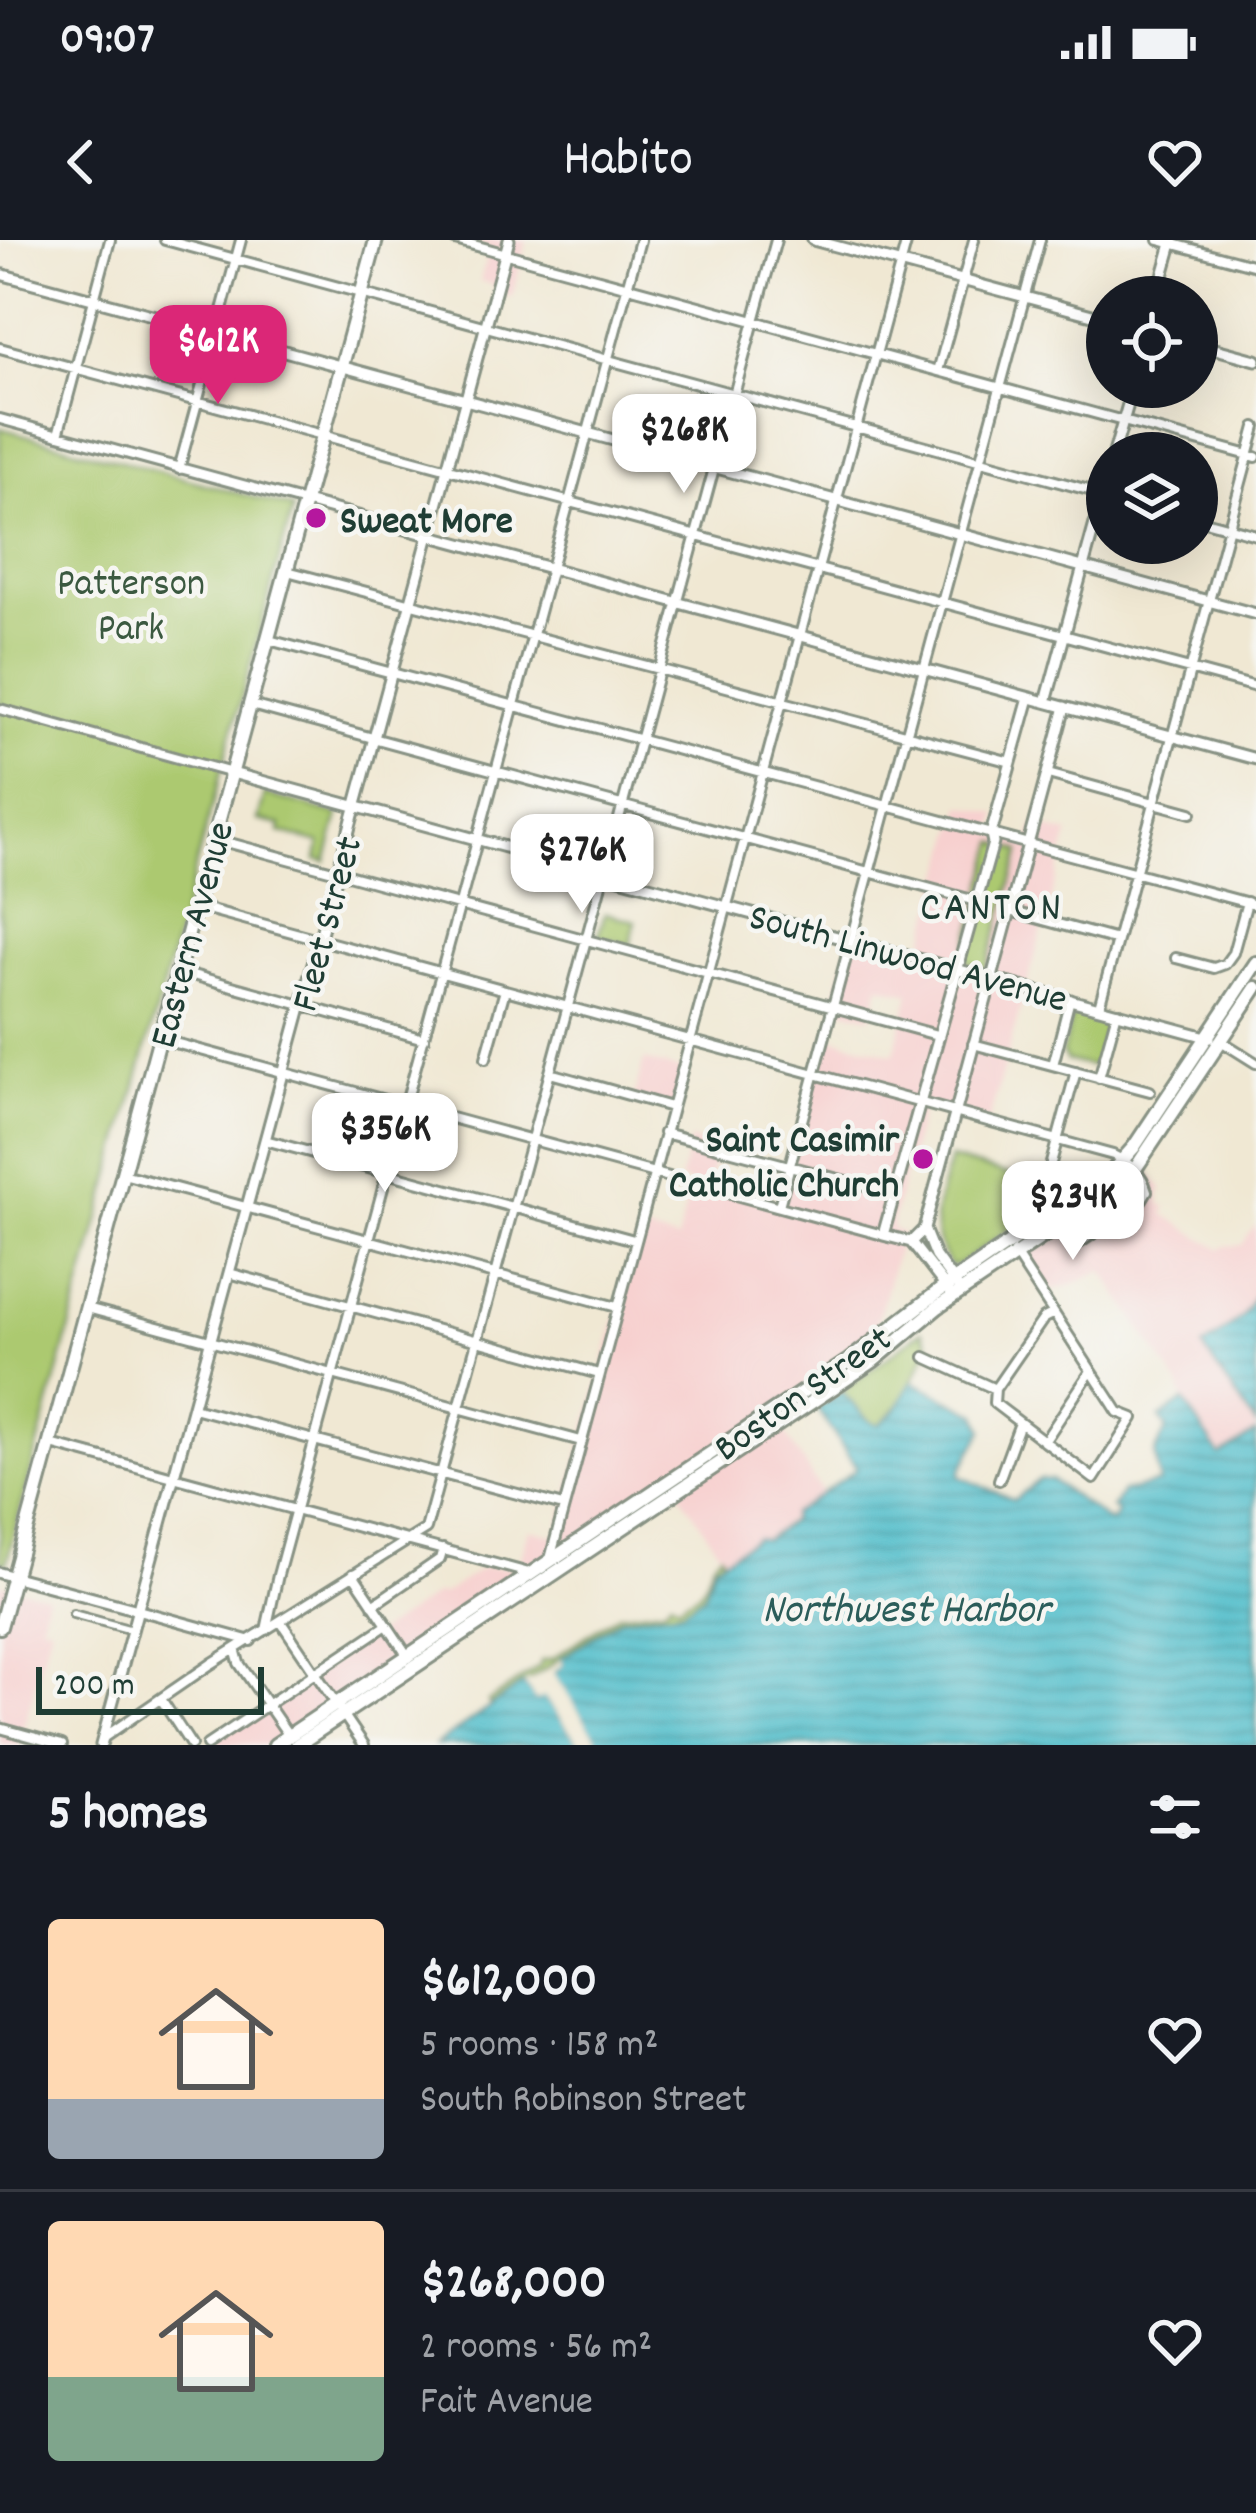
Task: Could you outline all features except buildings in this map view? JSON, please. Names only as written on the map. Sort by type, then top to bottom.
[{"type":"main road","name":"Eastern Avenue","points":[[0,1627],[7,1575],[50,1444],[376,240]]},
{"type":"main road","name":"Boston Street","points":[[1012,1249],[1061,1226],[1130,1165],[1214,1039],[1256,963]]},
{"type":"main road","name":"Boston Street","points":[[1214,1039],[1256,988]]},
{"type":"main road","name":"Boston Street","points":[[275,1745],[293,1740],[411,1662],[549,1562],[1130,1165]]},
{"type":"main road","name":"Boston Street","points":[[411,1662],[443,1652],[873,1361],[953,1289]]},
{"type":"street","points":[[58,435],[110,240]]},
{"type":"street","points":[[165,240],[1086,489]]},
{"type":"street","points":[[179,469],[241,240]]},
{"type":"street","points":[[455,240],[1252,456]]},
{"type":"street","name":"Fleet Street","points":[[102,1742],[509,240]]},
{"type":"street","points":[[266,1631],[640,240]]},
{"type":"street","points":[[102,1742],[160,1699],[426,1529],[776,240]]},
{"type":"street","points":[[813,240],[1086,314]]},
{"type":"street","points":[[50,1444],[547,1579],[615,1307],[907,240]]},
{"type":"street","points":[[938,371],[974,240]]},
{"type":"street","points":[[778,1206],[1040,240]]},
{"type":"street","points":[[1160,240],[1256,266]]},
{"type":"street","points":[[1163,276],[1173,242]]},
{"type":"street","points":[[0,274],[1256,614]]},
{"type":"street","points":[[0,348],[1256,687]]},
{"type":"street","points":[[1218,350],[1256,360]]},
{"type":"street","points":[[1120,432],[1126,408]]},
{"type":"street","points":[[0,419],[1256,759]]},
{"type":"street","points":[[1099,1006],[1256,428]]},
{"type":"street","points":[[1218,525],[1256,536]]},
{"type":"street","points":[[1046,702],[1086,557]]},
{"type":"street","points":[[287,571],[1011,762]]},
{"type":"street","points":[[268,640],[1251,904],[1226,964],[1214,968],[1176,958]]},
{"type":"street","points":[[884,1234],[1029,698]]},
{"type":"street","points":[[251,705],[976,902]]},
{"type":"street","points":[[911,1242],[924,1228],[1065,707]]},
{"type":"street","name":"South Linwood Avenue","points":[[0,709],[1099,1006],[1214,1039],[1256,1064]]},
{"type":"street","points":[[1048,774],[1191,813]]},
{"type":"street","points":[[214,839],[938,1035]]},
{"type":"street","points":[[196,906],[1057,1139],[1130,1165],[1144,1181],[1145,1198],[1081,1242],[1061,1226]]},
{"type":"street","points":[[1010,911],[1117,940]]},
{"type":"street","points":[[178,971],[424,1039]]},
{"type":"street","points":[[486,1058],[505,990]]},
{"type":"street","points":[[1053,1065],[1070,999]]},
{"type":"street","points":[[1100,1078],[1117,1012]]},
{"type":"street","points":[[160,1039],[911,1242],[953,1289]]},
{"type":"street","points":[[974,1044],[1150,1091]]},
{"type":"street","points":[[1048,1174],[1076,1072]]},
{"type":"street","points":[[550,1073],[671,1107]]},
{"type":"street","points":[[664,1133],[895,1194]]},
{"type":"street","points":[[265,1140],[635,1240]]},
{"type":"street","points":[[123,1174],[615,1307]]},
{"type":"street","points":[[924,1228],[953,1289]]},
{"type":"street","points":[[1012,1249],[1118,1412],[1132,1418],[1094,1479],[994,1403],[995,1389],[1052,1313]]},
{"type":"street","points":[[229,1273],[599,1374]]},
{"type":"street","points":[[87,1308],[581,1441]]},
{"type":"street","points":[[925,1357],[995,1389]]},
{"type":"street","points":[[1045,1442],[1091,1371]]},
{"type":"street","points":[[193,1408],[563,1506]]},
{"type":"street","points":[[998,1480],[1020,1424]]},
{"type":"street","points":[[373,1605],[440,1559],[443,1549]]},
{"type":"street","points":[[352,1574],[411,1662]]},
{"type":"street","points":[[7,1575],[251,1641]]},
{"type":"street","points":[[73,1614],[132,1630]]},
{"type":"street","points":[[281,1622],[364,1745]]},
{"type":"street","points":[[207,1745],[387,1625]]},
{"type":"street","points":[[236,1652],[293,1740]]},
{"type":"street","points":[[160,1699],[191,1745]]},
{"type":"street","points":[[0,1728],[62,1745]]},
{"type":"shaded area","points":[[470,240],[527,240],[512,297],[495,293],[496,286],[480,281],[489,249]]},
{"type":"shaded area","points":[[962,805],[998,814],[993,833],[1029,843],[1034,825],[1069,834],[989,1121],[924,1103],[892,1223],[902,1233],[869,1351],[776,1418],[822,1493],[764,1540],[756,1538],[723,1558],[675,1485],[284,1745],[209,1745],[438,1593],[484,1567],[518,1568],[529,1529],[557,1536],[640,1230],[677,1240],[692,1184],[680,1179],[690,1140],[717,1147],[707,1187],[779,1206],[825,1036],[894,1054],[910,993],[880,986],[871,1017],[832,1007],[851,940],[920,958]]},
{"type":"shaded area","points":[[644,1060],[683,1071],[675,1108],[634,1097]]},
{"type":"shaded area","points":[[1147,1170],[1163,1189],[1164,1214],[1221,1250],[1242,1245],[1256,1224],[1256,1294],[1242,1317],[1203,1348],[1256,1425],[1256,1433],[1220,1457],[1103,1271],[1043,1291],[1022,1258],[1081,1224]]},
{"type":"shaded area","points":[[0,1584],[47,1595],[41,1623],[51,1626],[19,1745],[0,1745]]},
{"type":"green space","name":"Patterson Park","points":[[0,428],[293,508],[6,1563],[0,1562]]},
{"type":"green space","points":[[265,794],[339,815],[326,862],[317,860],[320,843],[258,820]]},
{"type":"green space","points":[[996,842],[1021,851],[986,969],[963,960]]},
{"type":"green space","points":[[605,913],[636,921],[630,945],[598,936]]},
{"type":"green space","points":[[1080,1010],[1102,1016],[1106,1025],[1096,1062],[1090,1066],[1067,1061],[1062,1053],[1072,1016]]},
{"type":"green space","points":[[950,1159],[1065,1191],[950,1266],[935,1226]]},
{"type":"green space","points":[[922,1331],[929,1344],[927,1352],[902,1402],[879,1425],[868,1420],[841,1392]]},
{"type":"green space","points":[[720,1553],[723,1558],[714,1565],[705,1595],[682,1610],[621,1618],[490,1706],[488,1702],[541,1661],[552,1659],[619,1614],[664,1608],[671,1600],[679,1605],[702,1588]]},
{"type":"water","points":[[1256,1294],[1256,1425],[1203,1348],[1242,1317]]},
{"type":"water","name":"Northwest Harbor","points":[[912,1381],[978,1414],[984,1430],[961,1477],[1014,1500],[1040,1479],[1051,1480],[1111,1523],[1118,1512],[1112,1508],[1122,1492],[1159,1483],[1155,1453],[1167,1428],[1160,1418],[1184,1401],[1220,1456],[1256,1433],[1256,1745],[590,1745],[597,1740],[552,1673],[563,1664],[560,1659],[621,1618],[682,1610],[704,1595],[714,1565],[756,1538],[765,1540],[791,1521],[792,1514],[857,1469],[817,1409],[841,1392],[879,1425],[896,1410]]},
{"type":"water","points":[[524,1683],[536,1700],[544,1696],[581,1745],[436,1745]]},
{"type":"pier","points":[[560,1659],[563,1664],[553,1673],[598,1740],[590,1745],[581,1745],[544,1697],[536,1701],[524,1683],[529,1680],[538,1693],[548,1692],[586,1741],[589,1738],[547,1674]]},
{"type":"place","name":"Sweat More","points":[[316,518]]},
{"type":"place","name":"Saint Casimir Catholic Church","points":[[923,1159]]},
{"type":"district","name":"CANTON","points":[[992,904]]}]
